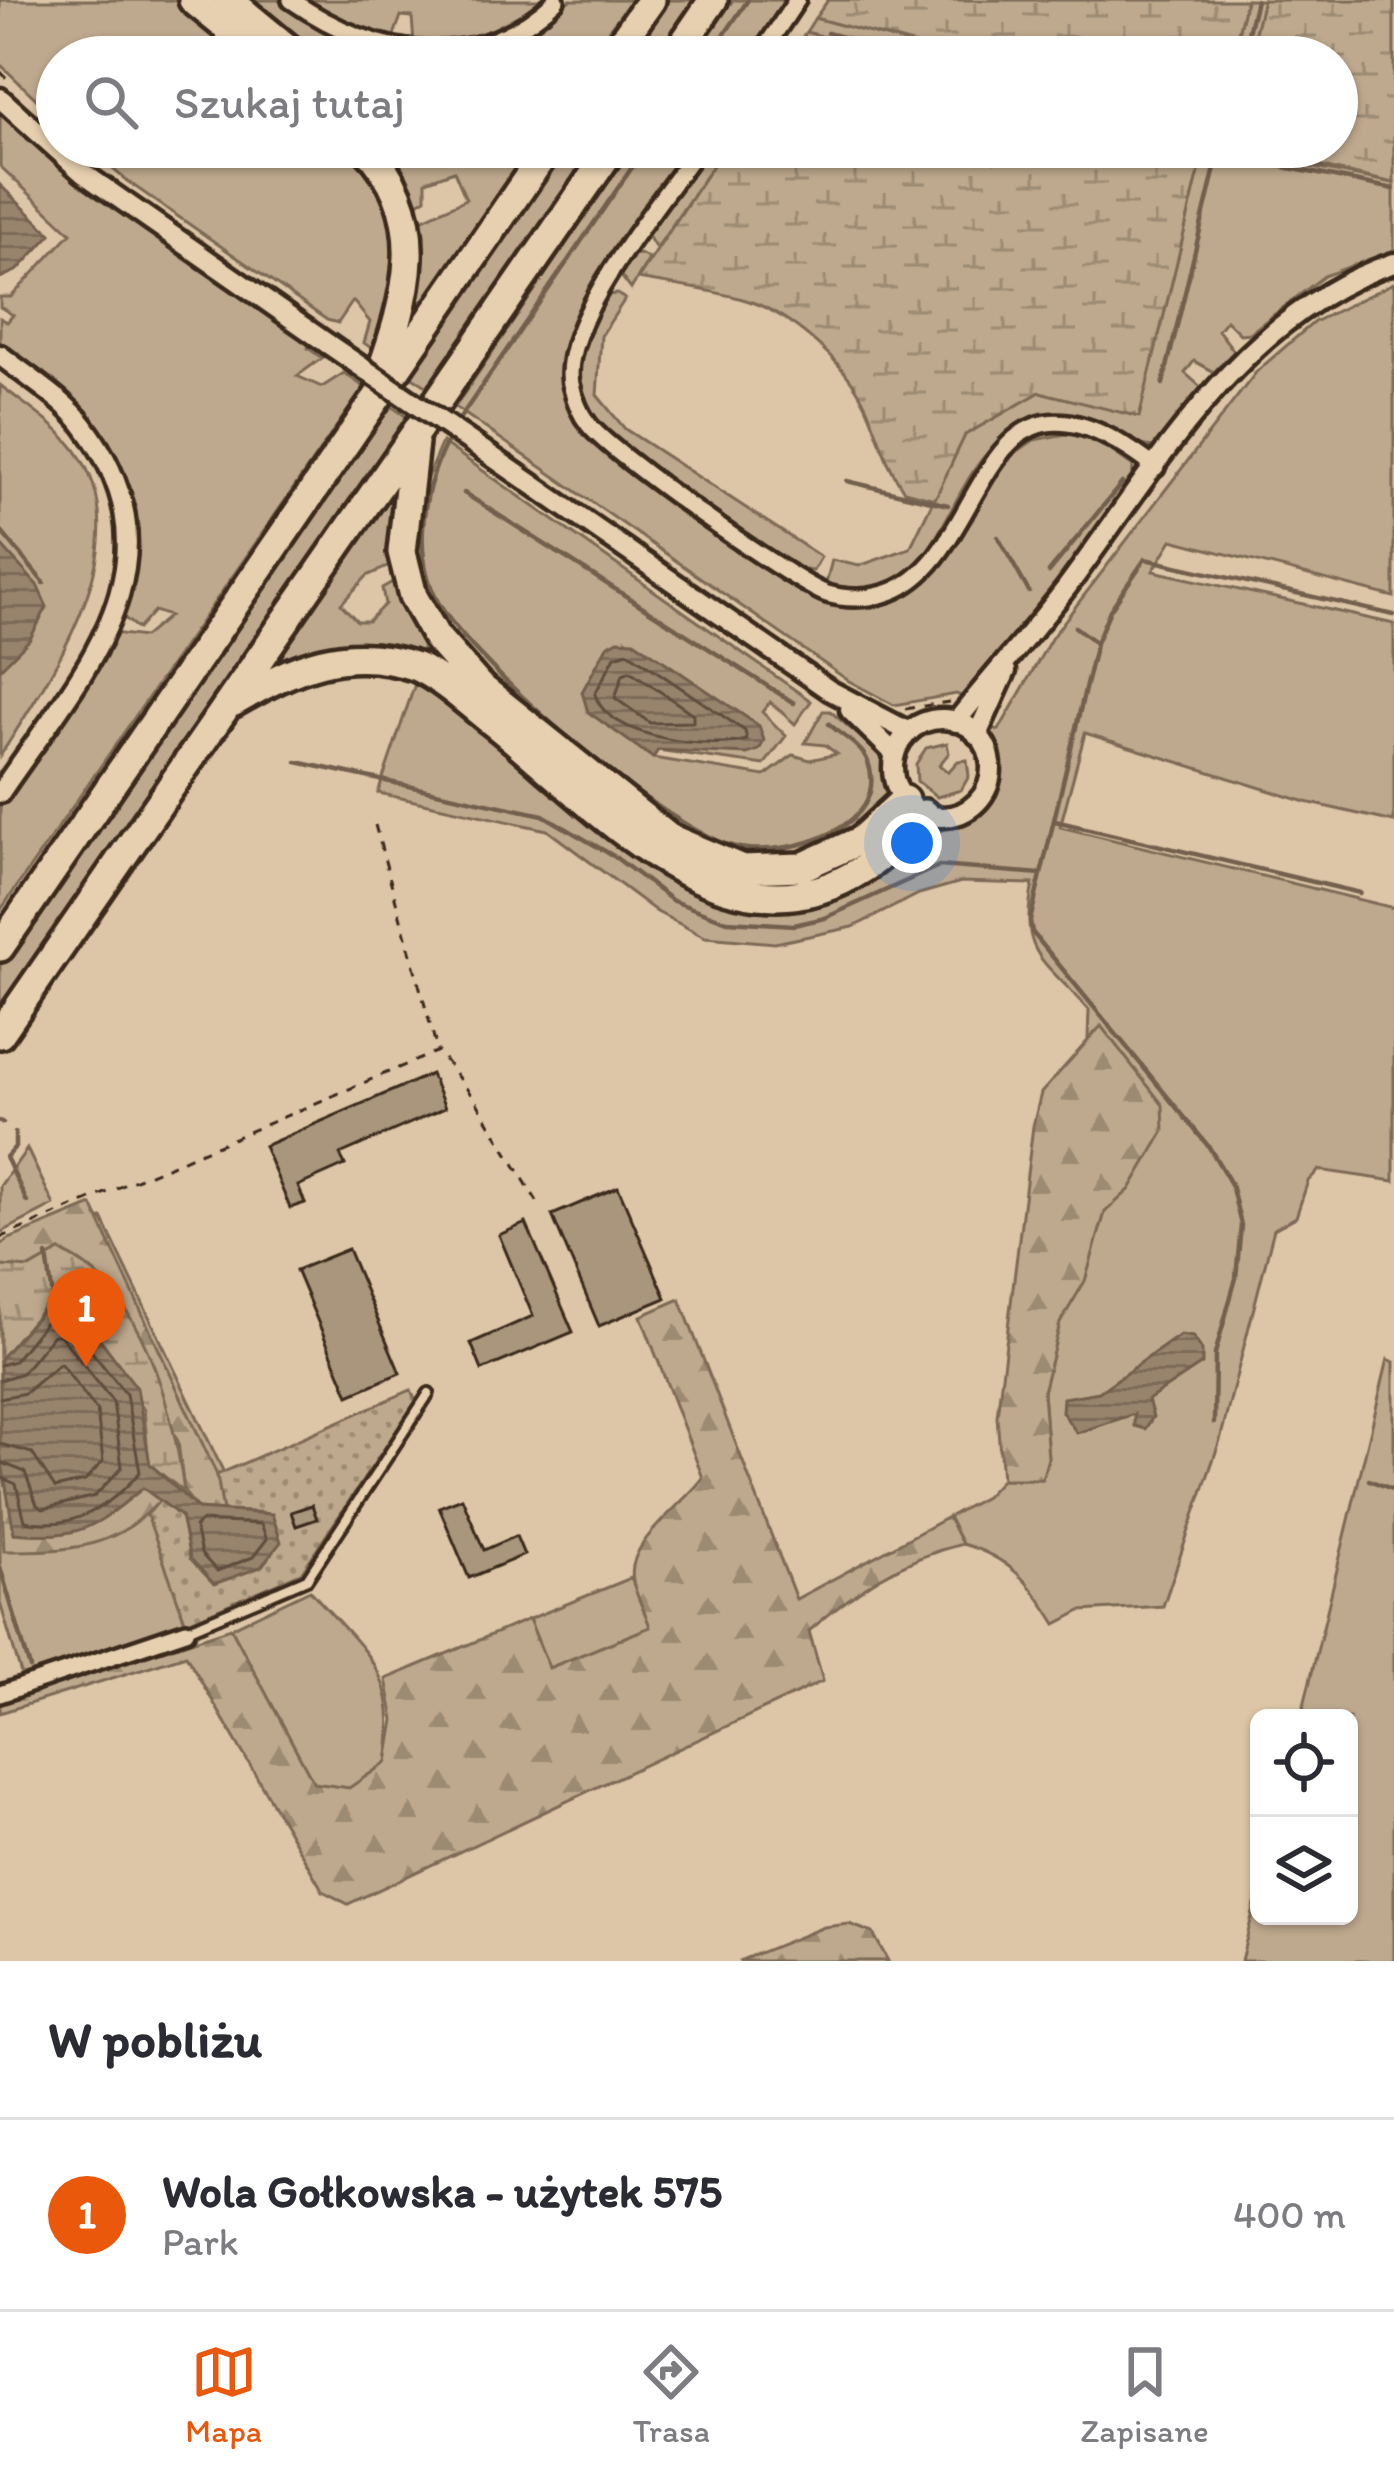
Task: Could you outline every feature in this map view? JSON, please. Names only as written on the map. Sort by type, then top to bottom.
[{"type":"highway","points":[[194,0],[238,36]]},
{"type":"highway","points":[[229,0],[273,36]]},
{"type":"highway","points":[[626,36],[651,0]]},
{"type":"highway","points":[[688,36],[713,0]]},
{"type":"highway","points":[[623,36],[632,27]]},
{"type":"highway","points":[[368,411],[409,293],[412,254],[395,192],[379,168]]},
{"type":"highway","points":[[0,947],[535,168]]},
{"type":"highway","points":[[0,1034],[599,168]]},
{"type":"highway","points":[[415,436],[402,552],[413,596],[436,637],[478,685],[670,838],[742,868],[802,868],[861,840],[914,807]]},
{"type":"highway","points":[[225,708],[288,671],[334,656],[366,656],[416,668],[501,728],[664,861],[713,885],[748,894],[799,894],[843,880],[883,854],[914,807]]},
{"type":"street","points":[[291,0],[352,36]]},
{"type":"street","points":[[505,36],[533,22],[556,0]]},
{"type":"street","points":[[773,36],[797,0]]},
{"type":"street","points":[[0,98],[36,130]]},
{"type":"street","points":[[80,168],[829,690],[909,732]]},
{"type":"street","points":[[684,168],[584,319],[570,361],[571,382],[588,425],[688,502],[810,586],[859,598],[890,592],[924,570],[990,464],[1029,432],[1066,425],[1101,432],[1156,468]]},
{"type":"street","points":[[957,713],[977,735],[991,767],[984,793],[956,815],[914,807],[894,779],[895,754],[909,732],[957,713],[1008,666],[1156,468],[1270,331],[1347,280],[1394,263]]},
{"type":"street","points":[[0,355],[83,425],[117,490],[129,542],[124,587],[97,652],[0,793]]},
{"type":"street","points":[[977,735],[1008,666]]},
{"type":"street","points":[[829,690],[895,754]]},
{"type":"street","points":[[0,1694],[186,1631]]},
{"type":"lane","points":[[186,1631],[307,1580],[428,1393]]},
{"type":"path","points":[[898,710],[957,713]]},
{"type":"path","points":[[376,826],[438,1051],[489,1121],[538,1203],[532,1208]]},
{"type":"path","points":[[0,1238],[438,1051]]},
{"type":"green space","points":[[0,0],[182,0],[226,36],[36,36],[36,99],[0,64]]},
{"type":"green space","points":[[241,0],[278,0],[330,36],[285,36]]},
{"type":"green space","points":[[304,0],[546,0],[485,34],[471,36],[413,36],[412,17],[401,16],[394,36],[344,26]]},
{"type":"green space","points":[[570,0],[632,0],[604,36],[521,36]]},
{"type":"green space","points":[[667,0],[699,0],[674,36],[642,36]]},
{"type":"green space","points":[[733,0],[788,0],[764,36],[708,36]]},
{"type":"green space","points":[[828,0],[1246,0],[1237,36],[882,36],[815,18]]},
{"type":"green space","points":[[1246,0],[1263,0],[1254,36],[1237,36]]},
{"type":"green space","points":[[1263,0],[1394,0],[1394,183],[1326,168],[1358,168],[1358,36],[1254,36]]},
{"type":"green space","points":[[815,18],[882,36],[820,36],[806,32]]},
{"type":"green space","points":[[0,112],[36,143],[36,168],[66,168],[109,205],[310,344],[308,348],[322,358],[297,376],[322,387],[344,373],[364,387],[0,911],[0,805],[114,633],[144,637],[169,616],[154,611],[138,629],[122,616],[133,569],[134,528],[127,491],[113,459],[65,400],[0,344],[0,318],[7,322],[13,315],[0,307],[0,297],[11,297],[71,233],[0,166]]},
{"type":"green space","points":[[112,168],[369,168],[387,200],[397,247],[381,355],[364,343],[370,322],[353,301],[338,323],[327,320]]},
{"type":"green space","points":[[389,168],[520,168],[413,323],[420,278],[415,223],[466,199],[454,171],[426,181],[426,198],[413,206]]},
{"type":"green space","points":[[550,168],[584,168],[431,389],[408,374]]},
{"type":"green space","points":[[618,168],[675,168],[574,318],[562,371],[570,407],[602,450],[795,587],[848,606],[890,601],[923,583],[947,555],[990,478],[1005,460],[1034,440],[1066,434],[1095,439],[1133,466],[1132,485],[969,699],[956,694],[894,705],[849,681],[455,407]]},
{"type":"green space","points":[[693,168],[711,168],[656,249],[647,234]]},
{"type":"green space","points":[[711,168],[1200,168],[1139,417],[1040,392],[965,435],[935,499],[904,491],[856,389],[829,355],[795,326],[739,298],[638,279]]},
{"type":"green space","points":[[1200,168],[1315,168],[1394,183],[1394,250],[1324,276],[1250,333],[1240,334],[1226,320],[1218,330],[1234,351],[1214,372],[1194,361],[1185,373],[1203,389],[1162,446],[1132,441],[1079,418],[1034,421],[1007,435],[984,456],[916,564],[894,581],[865,589],[826,583],[832,560],[859,566],[910,548],[965,435],[1040,392],[1139,416]]},
{"type":"green space","points":[[633,255],[649,259],[631,289],[620,275]]},
{"type":"green space","points":[[1394,283],[1394,597],[1172,540],[1153,571],[1394,624],[1394,822],[1306,802],[1085,733],[1060,827],[1394,908],[1394,1181],[1319,1170],[1308,1181],[1296,1217],[1274,1229],[1220,1440],[1163,1606],[1081,1611],[1056,1624],[1006,1564],[962,1544],[948,1517],[985,1497],[1002,1479],[1042,1479],[1048,1458],[1043,1392],[1060,1323],[1085,1280],[1105,1212],[1130,1189],[1101,1027],[1088,1039],[1089,1010],[1032,942],[1033,884],[961,882],[919,894],[853,927],[775,943],[705,937],[657,912],[547,830],[378,793],[415,684],[470,720],[642,861],[703,895],[765,911],[829,903],[896,862],[927,836],[987,810],[998,783],[992,728],[999,730],[1052,637],[1257,371],[1314,322]]},
{"type":"green space","points":[[607,295],[625,299],[601,336],[597,395],[625,429],[821,557],[813,571],[771,552],[705,508],[594,417],[580,378],[581,353]]},
{"type":"green space","points":[[0,385],[76,451],[94,488],[100,527],[95,568],[82,609],[43,688],[0,756]]},
{"type":"green space","points":[[388,404],[410,419],[0,1011],[0,965]]},
{"type":"green space","points":[[442,442],[811,701],[795,724],[770,702],[762,712],[786,736],[764,765],[657,750],[764,741],[759,726],[627,640],[653,758],[765,776],[793,755],[810,760],[837,754],[825,745],[805,743],[823,711],[830,711],[882,755],[888,801],[829,851],[747,863],[676,833],[457,651],[427,600],[414,544],[423,487]]},
{"type":"green space","points":[[393,486],[394,564],[367,576],[341,604],[357,621],[368,621],[385,604],[382,588],[396,580],[428,648],[489,705],[402,655],[264,676]]},
{"type":"green space","points":[[947,743],[949,753],[939,765],[948,772],[958,761],[967,760],[969,776],[961,790],[937,797],[917,781],[916,764],[926,748]]},
{"type":"green space","points":[[1101,1026],[1163,1105],[1164,1131],[1130,1189],[1105,1212],[1085,1281],[1060,1323],[1043,1392],[1048,1458],[1042,1479],[1002,1479],[997,1416],[1033,1126],[1041,1093]]},
{"type":"green space","points":[[27,1149],[54,1205],[0,1233],[0,1186]]},
{"type":"green space","points":[[92,1205],[217,1475],[223,1511],[198,1509],[184,1492],[178,1441],[60,1251],[30,1268],[0,1266],[0,1245],[9,1239]]},
{"type":"green space","points":[[102,1218],[224,1473],[282,1512],[181,1611],[186,1623],[22,1677],[0,1603],[0,1260]]},
{"type":"green space","points":[[60,1251],[88,1268],[133,1321],[162,1390],[184,1492],[149,1464],[144,1410],[88,1323],[52,1298],[0,1359],[0,1266],[30,1268]]},
{"type":"green space","points":[[680,1299],[796,1599],[948,1517],[962,1544],[880,1578],[809,1631],[823,1681],[348,1904],[323,1891],[186,1655],[0,1713],[0,1703],[231,1628],[314,1783],[349,1788],[387,1762],[394,1720],[386,1679],[529,1619],[549,1668],[650,1627],[636,1593],[633,1567],[646,1539],[703,1478],[641,1316]]},
{"type":"green space","points":[[1388,1359],[1394,1362],[1394,1961],[1241,1961],[1250,1924],[1358,1925],[1358,1709],[1303,1709]]},
{"type":"green space","points":[[411,1390],[416,1401],[301,1573],[186,1623],[147,1515],[160,1500],[181,1517],[190,1558],[260,1512],[223,1511],[217,1475]]},
{"type":"green space","points":[[0,1456],[15,1533],[129,1499],[143,1487],[160,1500],[126,1529],[90,1544],[4,1551]]},
{"type":"green space","points":[[631,1578],[651,1627],[549,1668],[529,1619]]},
{"type":"green space","points":[[310,1590],[374,1666],[389,1706],[387,1762],[350,1788],[314,1784],[231,1628]]},
{"type":"green space","points":[[849,1924],[873,1933],[888,1961],[739,1961],[824,1927]]},
{"type":"water","points":[[0,185],[51,234],[18,270],[0,278]]},
{"type":"water","points":[[0,544],[37,585],[47,607],[30,639],[0,669]]},
{"type":"water","points":[[618,640],[634,641],[759,726],[764,741],[759,750],[747,754],[658,750],[653,758],[588,712],[582,692],[607,646]]},
{"type":"water","points":[[53,1298],[88,1323],[137,1388],[150,1464],[198,1509],[272,1514],[281,1542],[261,1567],[214,1584],[190,1558],[181,1516],[143,1488],[85,1528],[56,1534],[14,1533],[0,1451],[0,1359]]},
{"type":"water","points":[[1180,1335],[1193,1337],[1202,1350],[1202,1364],[1148,1400],[1153,1417],[1145,1429],[1134,1426],[1134,1414],[1077,1433],[1062,1412],[1063,1398],[1099,1392]]},
{"type":"building","points":[[431,1074],[445,1108],[340,1154],[345,1165],[298,1186],[305,1203],[290,1208],[264,1146]]},
{"type":"building","points":[[618,1187],[666,1298],[599,1326],[552,1215]]},
{"type":"building","points":[[526,1223],[573,1332],[482,1370],[471,1343],[533,1316],[499,1235]]},
{"type":"building","points":[[348,1249],[400,1373],[349,1395],[296,1270]]},
{"type":"building","points":[[462,1498],[484,1550],[516,1536],[524,1555],[469,1578],[439,1507]]},
{"type":"building","points":[[312,1505],[317,1519],[296,1526],[291,1512]]},
{"type":"waterway","points":[[723,36],[748,0]]},
{"type":"waterway","points":[[1247,36],[1256,0]]},
{"type":"waterway","points":[[827,33],[839,36]]},
{"type":"waterway","points":[[456,424],[632,168]]},
{"type":"waterway","points":[[1163,384],[1215,168]]},
{"type":"waterway","points":[[1289,168],[1394,189]]},
{"type":"waterway","points":[[451,434],[434,474],[424,517],[424,561],[438,602],[458,630],[530,704],[623,782],[708,837],[740,848],[761,850],[809,842],[851,820],[865,804],[871,785],[865,757],[829,724]]},
{"type":"waterway","points":[[847,481],[948,505]]},
{"type":"waterway","points":[[1049,572],[1122,483]]},
{"type":"waterway","points":[[464,493],[794,703]]},
{"type":"waterway","points":[[0,530],[44,583]]},
{"type":"waterway","points":[[998,537],[1029,592]]},
{"type":"waterway","points":[[1214,1423],[1215,1354],[1236,1278],[1241,1225],[1231,1184],[1209,1147],[1032,932],[1030,921],[1096,643],[1110,610],[1145,559],[1394,615]]},
{"type":"waterway","points":[[1075,627],[1095,642]]},
{"type":"waterway","points":[[297,762],[543,815],[615,857],[673,901],[727,921],[794,925],[825,918],[939,866],[1041,874]]},
{"type":"waterway","points":[[1055,821],[1360,893]]},
{"type":"waterway","points":[[15,1133],[15,1147],[6,1157],[27,1202]]},
{"type":"waterway","points":[[47,1255],[53,1298]]},
{"type":"waterway","points":[[1369,1480],[1394,1490]]},
{"type":"waterway","points":[[0,1567],[30,1668]]},
{"type":"place","name":"Wola Gołkowska - użytek 575","points":[[86,1367]]}]
